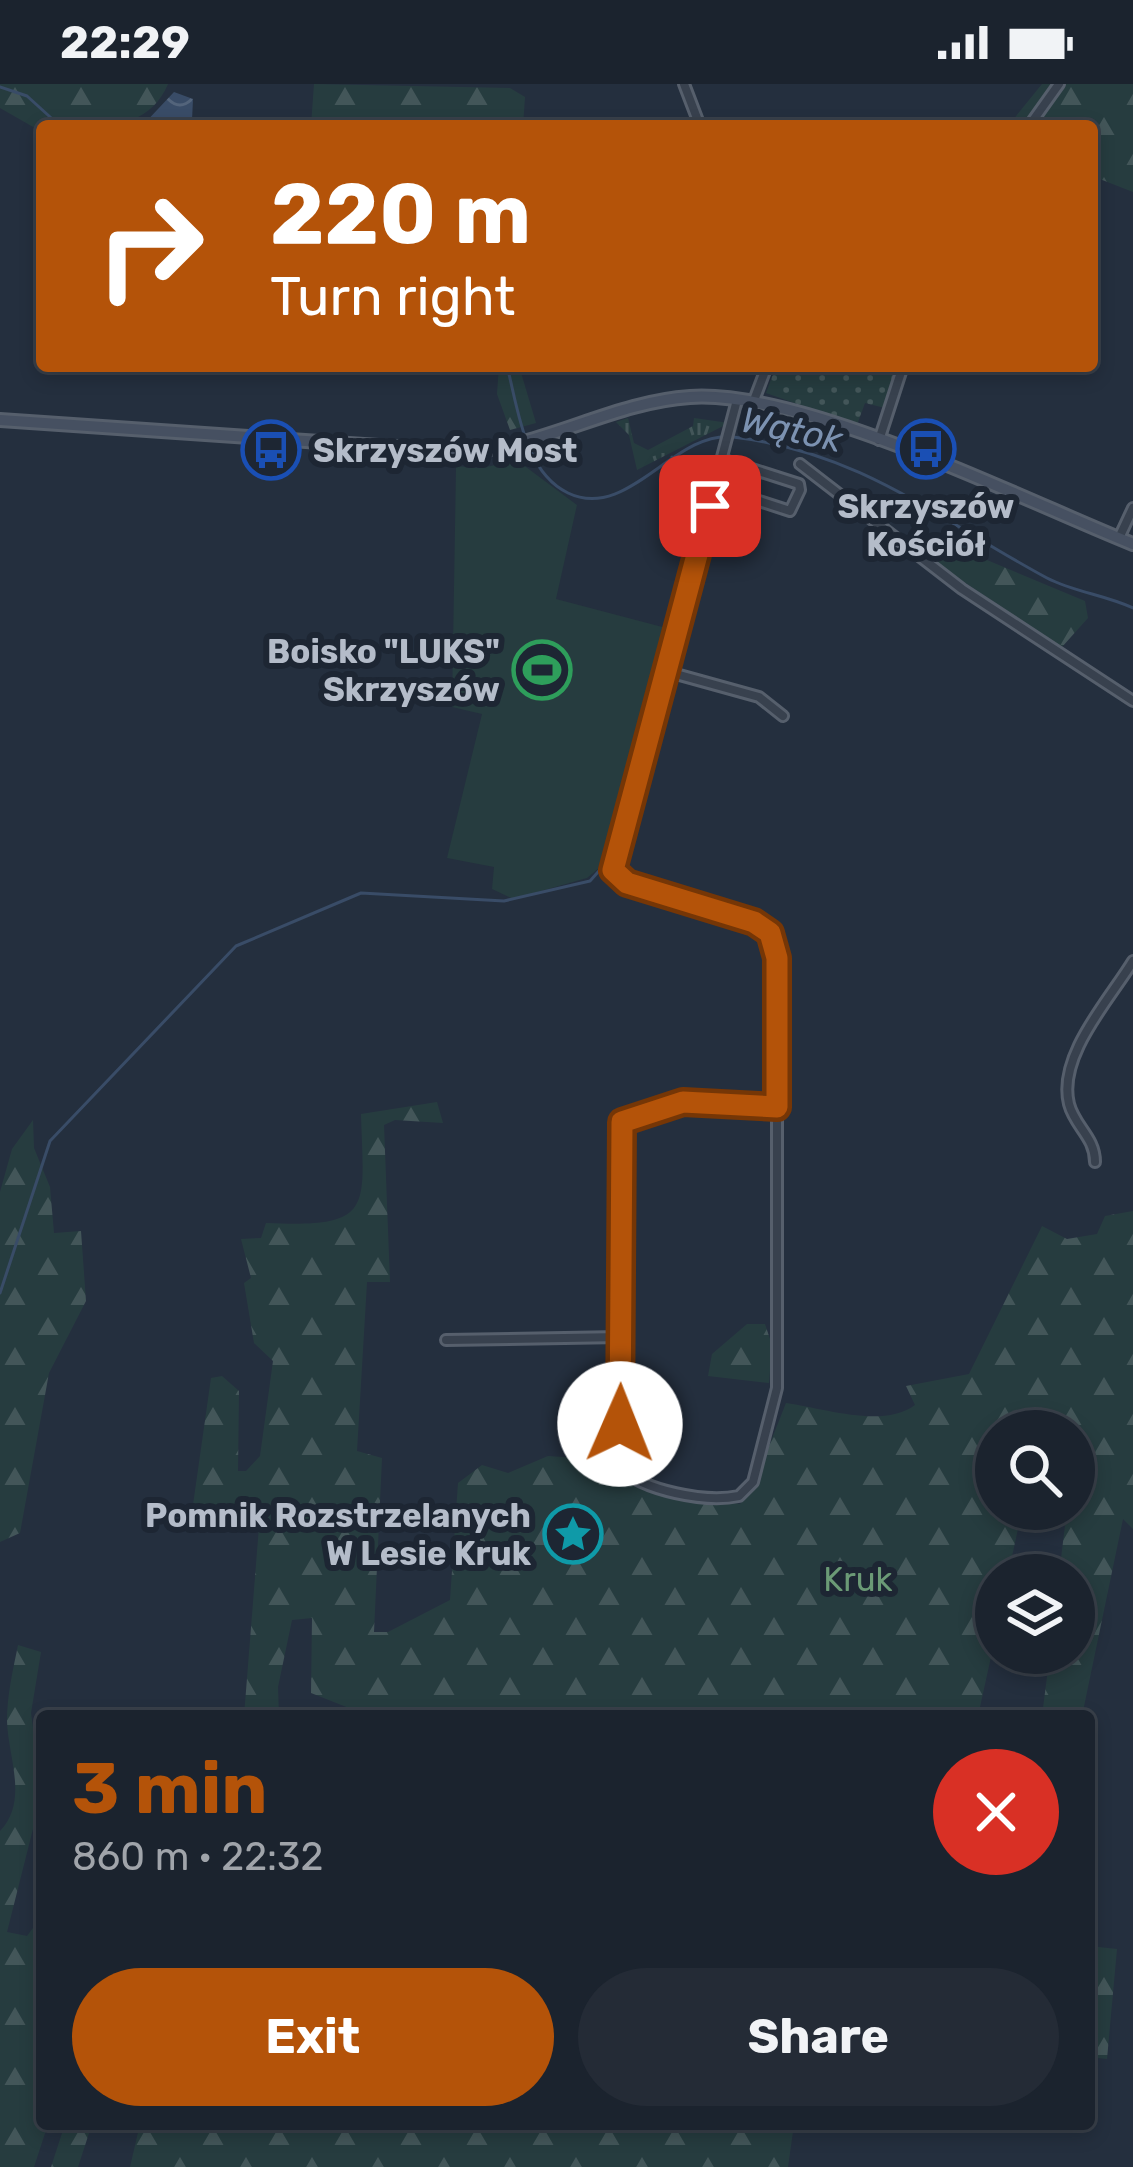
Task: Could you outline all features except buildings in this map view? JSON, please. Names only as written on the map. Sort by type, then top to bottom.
[{"type":"street","points":[[683,84],[698,120]]},
{"type":"street","points":[[1033,120],[1059,84]]},
{"type":"street","points":[[753,403],[761,372]]},
{"type":"street","points":[[879,442],[901,372]]},
{"type":"street","points":[[0,420],[453,452],[515,444],[666,400],[737,400],[879,442],[1133,544]]},
{"type":"street","points":[[737,400],[614,876],[754,922],[770,933],[777,958],[777,1107],[777,1388],[749,1488],[729,1498],[662,1489],[619,1467],[622,1122],[683,1102],[777,1107]]},
{"type":"street","points":[[716,487],[790,511],[800,490],[791,482],[724,460]]},
{"type":"street","points":[[800,464],[962,590],[1133,701]]},
{"type":"street","points":[[1119,538],[1133,508]]},
{"type":"street","points":[[665,670],[759,697],[783,716]]},
{"type":"street","points":[[1095,1162],[1093,1143],[1070,1108],[1070,1066],[1133,961]]},
{"type":"street","points":[[446,1340],[620,1337]]},
{"type":"green space","points":[[0,84],[168,84],[158,101],[131,120],[36,120],[36,129],[0,108]]},
{"type":"green space","points":[[314,84],[510,88],[525,97],[523,120],[311,120]]},
{"type":"green space","points":[[1042,84],[1133,84],[1133,192],[1098,178],[1098,120],[1013,120]]},
{"type":"green space","points":[[499,372],[521,372],[536,423],[510,430],[497,394]]},
{"type":"green space","points":[[774,372],[895,372],[885,408],[865,403],[857,425],[766,393]]},
{"type":"green space","points":[[628,418],[634,443],[648,450],[693,426],[694,418],[729,423],[637,470],[629,435],[616,422]]},
{"type":"green space","points":[[518,461],[577,505],[556,599],[670,629],[598,869],[587,878],[513,899],[492,889],[494,867],[447,858],[482,714],[452,707],[456,466],[479,468]]},
{"type":"green space","points":[[941,533],[975,555],[1085,601],[1088,618],[1062,647],[940,566],[913,557],[928,535]]},
{"type":"green space","name":"Kruk","points":[[437,1102],[443,1123],[395,1120],[384,1125],[390,1282],[367,1282],[357,1451],[382,1458],[374,1632],[388,1632],[450,1600],[458,1483],[482,1465],[508,1473],[548,1456],[606,1460],[653,1491],[740,1504],[752,1489],[786,1403],[870,1416],[887,1416],[915,1405],[906,1386],[969,1374],[1042,1226],[1067,1239],[1097,1234],[1105,1216],[1133,1211],[1133,1529],[1123,1519],[1095,1654],[1095,1554],[1062,1554],[1064,1530],[1095,1530],[1095,1410],[975,1410],[975,1530],[1018,1530],[1013,1554],[975,1554],[975,1674],[987,1674],[979,1710],[354,1710],[311,1693],[312,1618],[292,1620],[278,1687],[279,1710],[244,1710],[260,1514],[192,1512],[211,1378],[222,1376],[239,1391],[238,1471],[246,1471],[260,1456],[273,1361],[254,1343],[244,1283],[251,1278],[241,1239],[261,1238],[266,1223],[327,1222],[344,1216],[355,1206],[363,1172],[361,1114]]},
{"type":"green space","points":[[33,1120],[34,1148],[50,1187],[54,1233],[81,1231],[86,1301],[49,1373],[20,1533],[0,1542],[0,1192],[12,1149]]},
{"type":"green space","points":[[747,1324],[765,1324],[772,1345],[769,1383],[708,1376],[712,1354]]},
{"type":"green space","points":[[18,1645],[41,1652],[31,1713],[36,1817],[7,1932],[27,1936],[36,1924],[36,2130],[46,2130],[34,2167],[0,2167],[0,1831],[9,1819],[15,1793],[7,1721]]},
{"type":"green space","name":"Kruk","points":[[1047,1674],[1091,1674],[1083,1710],[1043,1710]]},
{"type":"green space","points":[[1095,1947],[1117,1949],[1107,2059],[1095,2058]]},
{"type":"green space","points":[[63,2130],[90,2130],[78,2167],[51,2167]]},
{"type":"green space","points":[[139,2130],[793,2130],[788,2167],[130,2167]]},
{"type":"water","points":[[174,92],[193,99],[192,120],[148,120]]},
{"type":"waterway","name":"Wątok","points":[[0,87],[27,96],[53,120]]},
{"type":"waterway","name":"Wątok","points":[[508,372],[532,455],[553,483],[568,493],[590,499],[611,496],[711,439],[733,437],[779,445],[821,457],[897,491],[1057,583],[1133,608]]},
{"type":"waterway","points":[[669,628],[701,503],[672,457]]},
{"type":"waterway","points":[[639,738],[665,643]]},
{"type":"waterway","points":[[0,1293],[50,1141],[236,946],[361,893],[504,901],[590,881],[606,863],[635,752]]},
{"type":"place","name":"Skrzyszów Kościół","points":[[926,449]]},
{"type":"place","name":"Skrzyszów Most","points":[[271,450]]},
{"type":"place","name":"Boisko \"LUKS\" Skrzyszów","points":[[542,670]]},
{"type":"place","name":"Pomnik Rozstrzelanych W Lesie Kruk","points":[[573,1534]]},
{"type":"route","points":[[620,1424],[622,1122],[683,1102],[777,1107],[777,958],[770,933],[754,922],[627,883],[614,876],[613,870],[710,506]]}]
